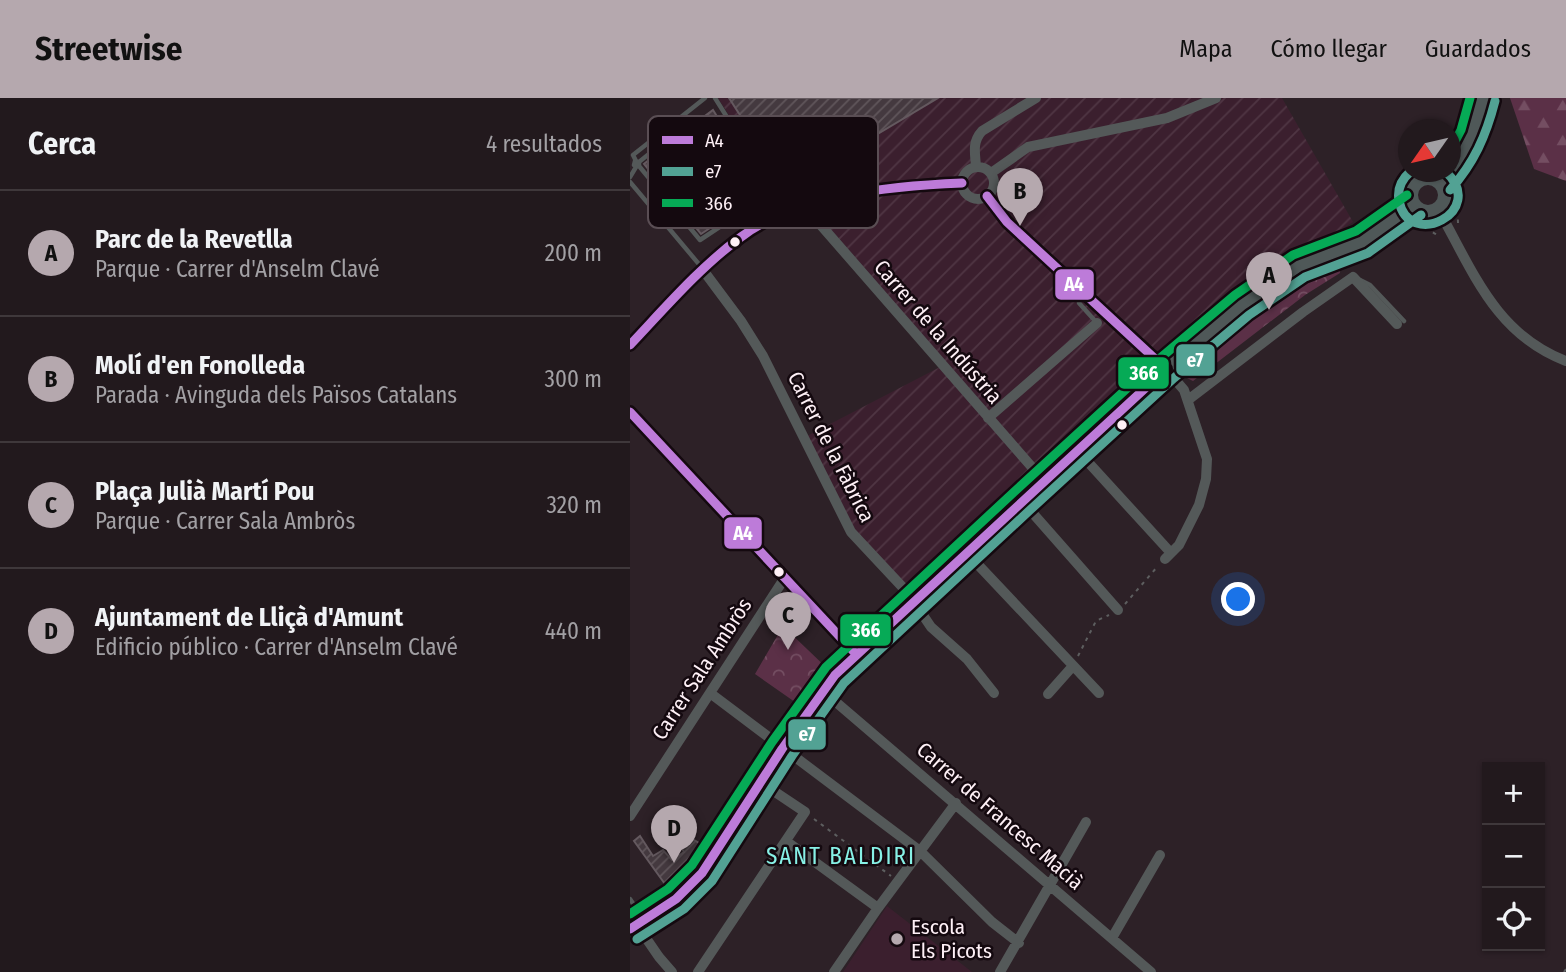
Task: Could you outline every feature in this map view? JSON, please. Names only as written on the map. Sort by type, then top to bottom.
[{"type":"street","points":[[976,166],[975,143],[982,131],[1036,98]]},
{"type":"street","points":[[991,173],[1018,151],[1028,147],[1167,118],[1216,98]]},
{"type":"street","points":[[1461,158],[1475,131],[1483,98]]},
{"type":"street","points":[[976,166],[991,173],[994,187],[987,196],[978,199],[970,197],[964,191],[961,183],[966,171],[976,166]]},
{"type":"street","points":[[1417,182],[1411,190],[1414,205],[1421,211],[1429,212],[1438,209],[1445,201],[1446,194],[1441,182]]},
{"type":"street","points":[[878,190],[961,183]]},
{"type":"street","points":[[987,196],[1007,222],[1166,369],[1184,390],[1207,459],[1206,479],[1199,505],[1179,545],[1168,556],[1077,450]]},
{"type":"street","points":[[672,972],[637,924],[676,900],[702,873],[782,749],[823,691],[856,654],[1166,369],[1242,305],[1299,266],[1362,242],[1414,205]]},
{"type":"street","points":[[1438,209],[1495,309],[1537,349],[1566,361]]},
{"type":"street","points":[[630,345],[704,270],[744,234],[757,228]]},
{"type":"street","name":"Carrer de la Indústria","points":[[823,228],[1044,481]]},
{"type":"street","name":"Carrer de la Fàbrica","points":[[704,270],[763,356],[850,532],[908,593],[931,626],[977,670],[994,693]]},
{"type":"street","points":[[1188,400],[1353,277],[1401,322]]},
{"type":"street","points":[[988,418],[1097,323]]},
{"type":"street","points":[[630,412],[856,654]]},
{"type":"street","points":[[1022,501],[1118,610]]},
{"type":"street","points":[[966,552],[1099,693]]},
{"type":"street","name":"Carrer Sala Ambròs","points":[[630,816],[784,579]]},
{"type":"street","points":[[1048,694],[1072,667]]},
{"type":"street","name":"Carrer de Francesc Macià","points":[[823,691],[1151,972]]},
{"type":"street","points":[[710,693],[920,851],[992,922],[1019,943]]},
{"type":"street","points":[[698,972],[805,812],[760,782]]},
{"type":"street","points":[[834,972],[956,803]]},
{"type":"street","points":[[1000,972],[1086,822]]},
{"type":"street","points":[[786,841],[878,908]]},
{"type":"street","points":[[1112,938],[1160,855]]},
{"type":"lane","points":[[683,116],[705,98]]},
{"type":"lane","points":[[715,98],[727,116]]},
{"type":"lane","points":[[648,144],[634,155],[637,164],[648,178]]},
{"type":"lane","points":[[648,155],[637,164],[630,180],[648,203]]},
{"type":"lane","points":[[669,228],[704,270]]},
{"type":"lane","points":[[690,228],[700,240],[718,228]]},
{"type":"lane","points":[[1082,290],[1079,303],[1097,323]]},
{"type":"lane","points":[[630,900],[637,924]]},
{"type":"path","points":[[1385,237],[1387,240],[1412,225],[1419,224],[1437,235],[1441,232]]},
{"type":"path","points":[[805,812],[898,880]]},
{"type":"shaded area","points":[[718,98],[1282,98],[1353,222],[1243,292],[1143,367],[1035,463],[1028,475],[1027,485],[908,593],[861,545],[803,438],[942,366],[823,228],[878,228],[878,116],[730,116]]},
{"type":"shaded area","name":"Escola Els Picots","points":[[887,906],[972,972],[843,972]]},
{"type":"green space","points":[[1510,98],[1566,98],[1566,181],[1534,169]]},
{"type":"green space","points":[[1339,260],[1340,273],[1305,295],[1193,381],[1187,378],[1185,365],[1200,351],[1205,353],[1230,332],[1230,325],[1300,277]]},
{"type":"green space","points":[[783,626],[832,673],[805,709],[755,674]]},
{"type":"building","points":[[729,98],[938,98],[878,134],[878,116],[741,116]]},
{"type":"building","points":[[713,110],[717,116],[705,116]]},
{"type":"building","points":[[696,228],[710,228],[701,234]]},
{"type":"building","points":[[687,832],[691,838],[707,848],[694,867],[670,891],[634,841],[640,836],[653,856],[663,850],[672,860],[684,852],[678,843],[682,840],[679,836]]},
{"type":"transit line","name":"366","points":[[1461,130],[1470,98]]},
{"type":"transit line","name":"e7","points":[[1450,190],[1466,170],[1478,148],[1495,101]]},
{"type":"transit line","name":"e7","points":[[1403,182],[1399,201],[1406,216],[1416,223],[1429,224],[1442,220],[1452,211],[1458,200],[1453,182]]},
{"type":"transit line","name":"A4","points":[[878,190],[962,183]]},
{"type":"transit line","name":"366","points":[[630,914],[668,889],[692,865],[772,742],[826,667],[1014,492],[1158,360],[1235,295],[1293,255],[1356,231],[1407,195]]},
{"type":"transit line","name":"A4","points":[[987,196],[1007,222],[1166,369]]},
{"type":"transit line","name":"e7","points":[[637,939],[684,909],[712,881],[792,756],[844,683],[1030,510],[1174,378],[1249,315],[1305,277],[1368,253],[1421,215]]},
{"type":"transit line","name":"A4","points":[[630,345],[711,261],[755,228]]},
{"type":"transit line","name":"A4","points":[[630,929],[676,899],[702,873],[782,749],[835,675],[1166,369]]},
{"type":"transit line","name":"A4","points":[[630,412],[856,654]]},
{"type":"place","name":"Molí d'en Fonolleda","points":[[1020,226]]},
{"type":"place","name":"Parc de la Revetlla","points":[[1269,310]]},
{"type":"place","name":"Plaça Julià Martí Pou","points":[[788,650]]},
{"type":"place","name":"Ajuntament de Lliçà d'Amunt","points":[[674,863]]},
{"type":"place","name":"Escola Els Picots","points":[[897,939]]},
{"type":"district","name":"SANT BALDIRI","points":[[841,856]]}]
